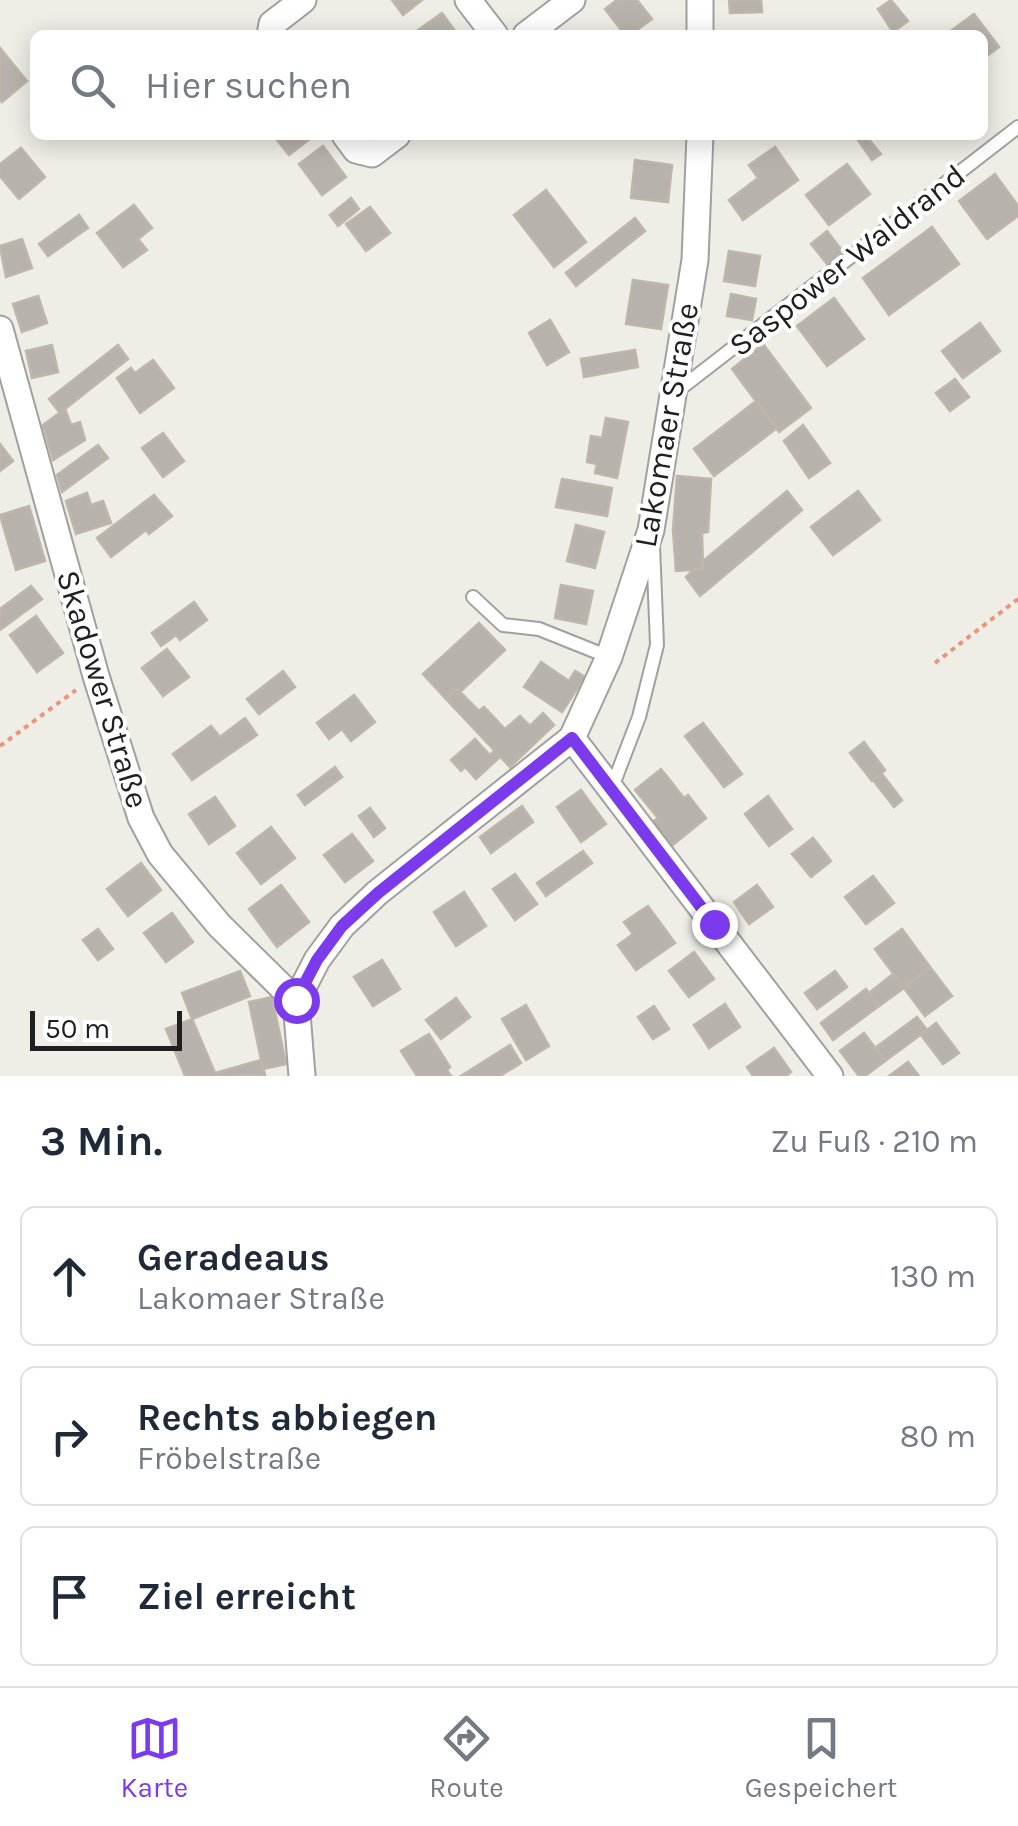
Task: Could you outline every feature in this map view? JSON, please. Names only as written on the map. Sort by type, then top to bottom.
[{"type":"street","points":[[271,30],[272,24],[303,0]]},
{"type":"street","points":[[468,0],[492,30]]},
{"type":"street","points":[[533,30],[572,0]]},
{"type":"street","points":[[700,0],[700,30]]},
{"type":"street","points":[[349,140],[356,150],[372,154],[390,140]]},
{"type":"street","name":"Lakomaer Straße","points":[[296,1000],[317,960],[342,926],[572,738],[609,657],[652,530],[695,260],[700,140]]},
{"type":"street","name":"Skadower Straße","points":[[0,328],[96,676],[141,818],[160,854],[224,931],[296,1000]]},
{"type":"street","points":[[572,738],[830,1076]]},
{"type":"street","points":[[296,1000],[302,1076]]},
{"type":"lane","name":"Saspower Waldrand","points":[[676,392],[1018,128]]},
{"type":"lane","points":[[612,790],[639,717],[657,645],[652,530]]},
{"type":"lane","points":[[473,597],[503,625],[540,628],[609,657]]},
{"type":"path","points":[[934,663],[1018,600]]},
{"type":"path","points":[[0,746],[96,676]]},
{"type":"building","points":[[392,0],[422,0],[403,15]]},
{"type":"building","points":[[617,0],[637,0],[652,19],[637,30],[621,30],[605,9]]},
{"type":"building","points":[[729,0],[761,0],[762,12],[730,13]]},
{"type":"building","points":[[891,0],[908,21],[892,30],[878,9]]},
{"type":"building","points":[[442,13],[454,30],[418,30]]},
{"type":"building","points":[[974,14],[986,30],[952,30]]},
{"type":"building","points":[[988,32],[999,47],[988,55]]},
{"type":"building","points":[[0,48],[27,81],[2,102],[0,100]]},
{"type":"building","points":[[277,140],[308,140],[289,155]]},
{"type":"building","points":[[858,140],[869,140],[881,154],[872,160]]},
{"type":"building","points":[[323,146],[346,177],[322,195],[299,164]]},
{"type":"building","points":[[775,147],[798,180],[743,220],[729,200],[758,178],[749,165]]},
{"type":"building","points":[[21,148],[45,177],[19,199],[0,176],[0,164]]},
{"type":"building","points":[[635,160],[672,165],[668,202],[631,198]]},
{"type":"building","points":[[847,164],[870,194],[829,225],[806,195]]},
{"type":"building","points":[[995,174],[1018,206],[1018,216],[987,239],[959,201]]},
{"type":"building","points":[[546,190],[586,242],[554,267],[514,215]]},
{"type":"building","points":[[351,198],[359,209],[338,226],[330,215]]},
{"type":"building","points":[[134,205],[152,228],[138,239],[147,250],[123,267],[97,233]]},
{"type":"building","points":[[370,207],[390,233],[366,251],[346,224]]},
{"type":"building","points":[[79,215],[88,228],[48,256],[39,244]]},
{"type":"building","points":[[635,218],[645,231],[576,286],[566,273]]},
{"type":"building","points":[[932,227],[959,264],[889,315],[863,278]]},
{"type":"building","points":[[827,231],[844,253],[828,265],[811,244]]},
{"type":"building","points":[[22,239],[32,268],[6,277],[0,246]]},
{"type":"building","points":[[729,251],[760,256],[755,286],[724,281]]},
{"type":"building","points":[[633,280],[668,285],[661,329],[626,324]]},
{"type":"building","points":[[731,294],[756,299],[752,320],[727,316]]},
{"type":"building","points":[[38,296],[47,323],[22,332],[13,304]]},
{"type":"building","points":[[834,298],[864,339],[827,366],[797,326]]},
{"type":"building","points":[[550,320],[569,352],[547,365],[529,333]]},
{"type":"building","points":[[980,323],[1000,351],[963,378],[942,351]]},
{"type":"building","points":[[763,344],[811,408],[779,432],[732,369]]},
{"type":"building","points":[[52,345],[58,372],[32,378],[26,351]]},
{"type":"building","points":[[118,345],[128,359],[60,413],[49,399]]},
{"type":"building","points":[[635,350],[638,367],[584,377],[581,359]]},
{"type":"building","points":[[153,360],[174,388],[140,413],[117,378],[131,368],[135,373]]},
{"type":"building","points":[[955,379],[969,397],[950,411],[936,393]]},
{"type":"building","points":[[756,401],[777,428],[714,476],[694,449]]},
{"type":"building","points":[[65,409],[71,425],[80,422],[85,440],[53,460],[43,425]]},
{"type":"building","points":[[606,418],[628,422],[617,478],[595,473],[597,464],[587,462],[591,436],[602,438]]},
{"type":"building","points":[[803,425],[830,463],[809,478],[784,441]]},
{"type":"building","points":[[163,433],[184,461],[163,477],[142,448]]},
{"type":"building","points":[[0,444],[13,461],[0,471]]},
{"type":"building","points":[[98,445],[108,458],[62,492],[57,475]]},
{"type":"building","points":[[677,476],[711,479],[708,532],[702,533],[703,569],[676,571],[673,530]]},
{"type":"building","points":[[562,479],[612,488],[607,516],[556,507]]},
{"type":"building","points":[[787,491],[802,510],[700,596],[686,577],[693,570],[703,569],[703,561]]},
{"type":"building","points":[[858,491],[880,520],[833,555],[811,527]]},
{"type":"building","points":[[87,493],[91,505],[103,501],[111,523],[76,534],[66,501]]},
{"type":"building","points":[[154,495],[172,516],[111,557],[97,538]]},
{"type":"building","points":[[29,506],[45,561],[16,570],[0,515]]},
{"type":"building","points":[[576,525],[604,532],[595,568],[567,561]]},
{"type":"building","points":[[561,585],[593,591],[586,624],[555,618]]},
{"type":"building","points":[[31,586],[42,599],[0,630],[0,609]]},
{"type":"building","points":[[194,602],[207,620],[180,640],[176,635],[161,646],[152,633]]},
{"type":"building","points":[[36,616],[63,653],[37,672],[10,635]]},
{"type":"building","points":[[479,623],[505,650],[460,692],[457,689],[446,699],[423,674]]},
{"type":"building","points":[[167,649],[189,677],[163,696],[142,668]]},
{"type":"building","points":[[541,662],[569,681],[575,671],[585,677],[562,712],[524,687]]},
{"type":"building","points":[[283,671],[295,687],[259,714],[247,699]]},
{"type":"building","points":[[457,689],[479,711],[484,707],[505,729],[520,716],[530,726],[543,713],[554,725],[510,767],[446,699]]},
{"type":"building","points":[[354,695],[375,722],[351,741],[342,729],[329,739],[317,723]]},
{"type":"building","points":[[245,718],[257,735],[192,780],[173,754],[211,726],[220,737]]},
{"type":"building","points":[[703,723],[742,774],[724,787],[685,736]]},
{"type":"building","points":[[475,739],[490,755],[494,751],[500,757],[476,779],[451,760]]},
{"type":"building","points":[[864,742],[885,770],[872,781],[850,753]]},
{"type":"building","points":[[335,767],[342,777],[305,805],[298,795]]},
{"type":"building","points":[[661,769],[706,818],[669,848],[650,824],[658,818],[635,790]]},
{"type":"building","points":[[882,774],[902,800],[894,807],[873,780]]},
{"type":"building","points":[[581,790],[606,824],[581,842],[557,807]]},
{"type":"building","points":[[768,796],[792,829],[769,846],[745,814]]},
{"type":"building","points":[[215,797],[235,826],[209,844],[189,814]]},
{"type":"building","points":[[522,806],[533,822],[491,853],[480,837]]},
{"type":"building","points":[[370,808],[385,828],[374,837],[359,816]]},
{"type":"building","points":[[271,827],[295,858],[261,884],[237,853]]},
{"type":"building","points":[[352,834],[373,861],[345,882],[324,855]]},
{"type":"building","points":[[813,838],[831,861],[811,877],[792,854]]},
{"type":"building","points":[[583,851],[592,863],[546,896],[537,883]]},
{"type":"building","points":[[141,863],[161,890],[128,916],[107,889]]},
{"type":"building","points":[[515,874],[537,904],[515,920],[493,889]]},
{"type":"building","points":[[873,876],[894,903],[866,924],[845,897]]},
{"type":"building","points":[[281,885],[309,922],[277,947],[249,909]]},
{"type":"building","points":[[757,885],[773,907],[749,924],[734,902]]},
{"type":"building","points":[[464,892],[486,926],[456,946],[434,912]]},
{"type":"building","points":[[648,906],[675,943],[636,970],[618,945],[633,934],[624,922]]},
{"type":"building","points":[[172,913],[193,942],[166,962],[144,933]]},
{"type":"building","points":[[98,929],[113,949],[98,960],[83,940]]},
{"type":"building","points":[[902,929],[930,967],[904,988],[875,949]]},
{"type":"building","points":[[694,952],[714,979],[689,997],[669,971]]},
{"type":"building","points":[[382,960],[400,989],[373,1006],[354,977]]},
{"type":"building","points":[[930,967],[952,996],[925,1016],[904,988]]},
{"type":"building","points":[[240,971],[250,996],[192,1019],[182,993]]},
{"type":"building","points":[[835,971],[847,987],[817,1009],[805,993]]},
{"type":"building","points":[[893,974],[904,988],[879,1006],[869,993]]},
{"type":"building","points":[[866,989],[879,1006],[833,1040],[821,1023]]},
{"type":"building","points":[[272,997],[286,1064],[263,1069],[249,1002]]},
{"type":"building","points":[[456,998],[470,1017],[441,1039],[426,1020]]},
{"type":"building","points":[[725,1004],[740,1027],[709,1048],[694,1025]]},
{"type":"building","points":[[526,1005],[549,1046],[526,1060],[502,1019]]},
{"type":"building","points":[[654,1006],[669,1029],[653,1039],[638,1017]]},
{"type":"building","points":[[917,1017],[927,1030],[885,1061],[875,1048]]},
{"type":"building","points":[[192,1019],[216,1076],[185,1076],[166,1029]]},
{"type":"building","points":[[936,1023],[959,1053],[943,1064],[921,1035]]},
{"type":"building","points":[[864,1033],[885,1061],[859,1076],[840,1051]]},
{"type":"building","points":[[429,1034],[450,1067],[447,1070],[451,1076],[417,1076],[401,1051]]},
{"type":"building","points":[[510,1045],[521,1063],[500,1076],[461,1076]]},
{"type":"building","points":[[774,1048],[791,1072],[786,1076],[753,1076],[747,1067]]},
{"type":"building","points":[[261,1060],[265,1075],[215,1073]]},
{"type":"building","points":[[908,1062],[919,1076],[889,1076]]},
{"type":"route","points":[[296,1000],[317,960],[342,926],[572,738],[714,924]]}]
